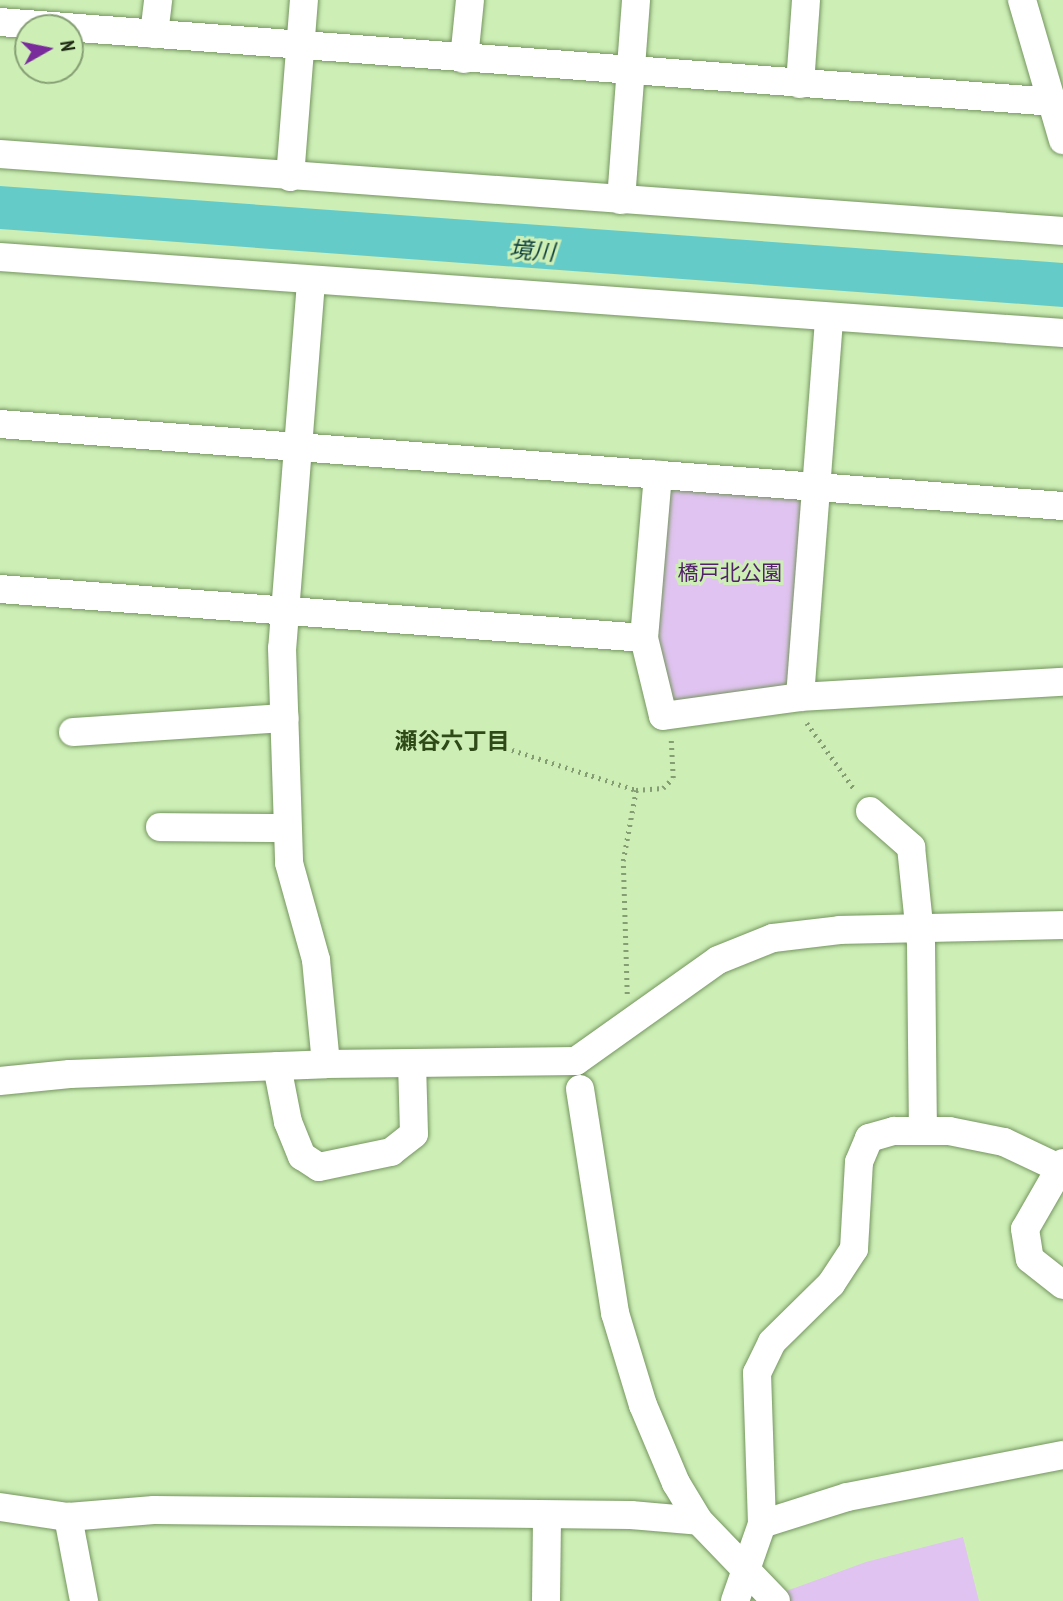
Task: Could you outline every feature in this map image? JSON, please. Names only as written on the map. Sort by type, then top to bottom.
[{"type":"street","points":[[154,34],[158,0]]},
{"type":"street","points":[[290,177],[304,0]]},
{"type":"street","points":[[464,59],[470,0]]},
{"type":"street","points":[[621,200],[636,0]]},
{"type":"street","points":[[800,85],[806,0]]},
{"type":"street","points":[[1022,0],[1063,140]]},
{"type":"street","points":[[2,15],[154,34],[800,85],[1053,102]]},
{"type":"street","points":[[0,154],[1063,231]]},
{"type":"street","points":[[0,257],[311,282],[1063,333]]},
{"type":"street","points":[[311,282],[284,611],[287,828],[289,863],[316,960],[326,1064]]},
{"type":"street","points":[[795,698],[829,319]]},
{"type":"street","points":[[0,424],[1063,506]]},
{"type":"street","points":[[658,475],[644,638],[663,716],[795,698],[1063,682]]},
{"type":"street","points":[[0,589],[644,638]]},
{"type":"street","points":[[73,732],[285,718]]},
{"type":"street","points":[[870,811],[911,847],[920,929],[923,1130]]},
{"type":"street","points":[[160,827],[287,828]]},
{"type":"street","points":[[0,1082],[326,1064],[576,1061],[593,1053],[719,960],[745,946],[806,932],[1063,925]]},
{"type":"street","points":[[593,1053],[580,1089],[595,1202],[624,1347],[676,1483],[699,1521],[776,1601]]},
{"type":"street","points":[[555,1061],[580,1089]]},
{"type":"street","points":[[277,1066],[288,1122],[302,1156],[319,1167],[391,1152],[414,1134],[412,1064]]},
{"type":"street","points":[[735,1601],[762,1524],[757,1373],[772,1342],[831,1284],[854,1249],[859,1162],[869,1138],[923,1130],[1004,1142],[1061,1165],[1025,1228],[1030,1259],[1063,1284]]},
{"type":"street","points":[[762,1524],[847,1497],[1063,1455]]},
{"type":"street","points":[[0,1507],[68,1517],[154,1510],[631,1515],[699,1521]]},
{"type":"street","points":[[546,1601],[547,1516]]},
{"type":"street","points":[[68,1517],[84,1601]]},
{"type":"path","points":[[795,698],[870,811]]},
{"type":"path","points":[[512,750],[636,790],[663,788],[673,778],[671,715]]},
{"type":"path","points":[[628,1025],[623,861],[636,790]]},
{"type":"green space","name":"橋戸北公園","points":[[681,485],[809,499],[792,682],[778,691],[674,703],[652,647],[665,491]]},
{"type":"green space","points":[[963,1537],[979,1601],[786,1601],[778,1594],[866,1562]]},
{"type":"water","name":"境川","points":[[0,186],[1063,263],[1063,307],[0,229]]},
{"type":"district","name":"瀬谷六丁目","points":[[452,741]]}]
